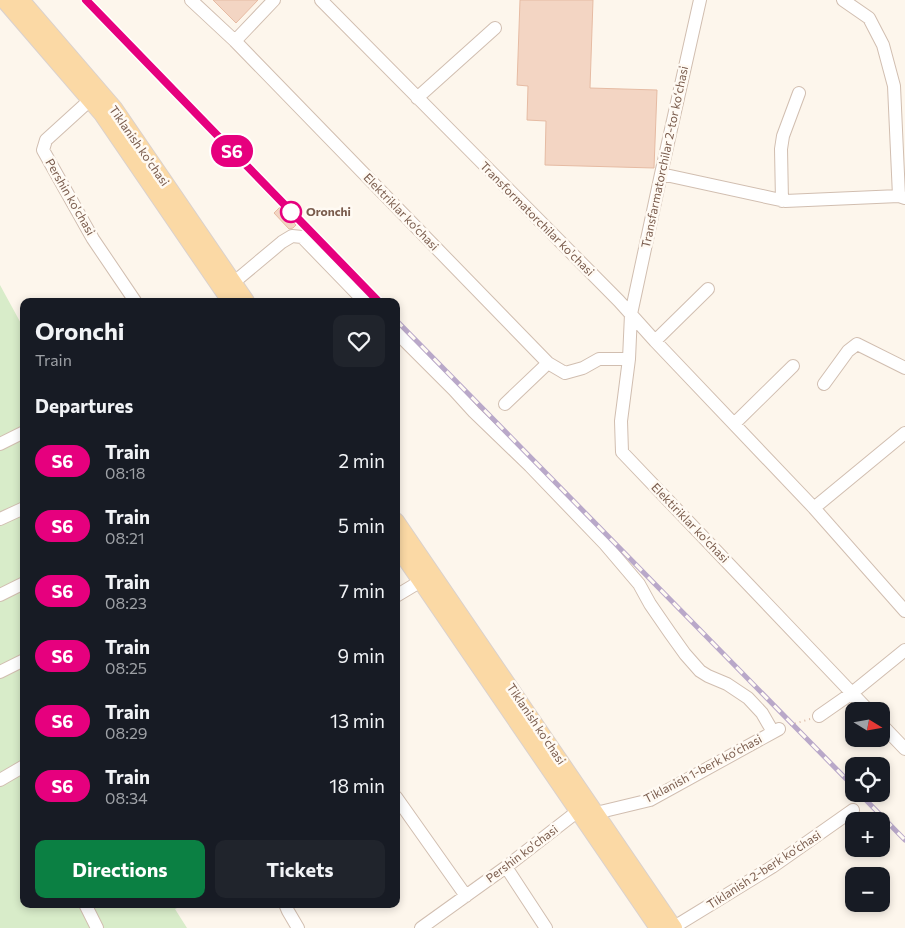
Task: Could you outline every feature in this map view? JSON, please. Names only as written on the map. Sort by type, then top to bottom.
[{"type":"main road","points":[[4,0],[102,114],[228,298]]},
{"type":"main road","name":"Tiklanish ko'chasi","points":[[21,0],[114,108],[244,298]]},
{"type":"main road","name":"Tiklanish ko'chasi","points":[[400,527],[596,813],[669,928]]},
{"type":"main road","points":[[400,551],[578,811],[669,928]]},
{"type":"main road","points":[[578,811],[596,813]]},
{"type":"street","name":"Elektriklar ko‘chasi","points":[[191,0],[235,41],[548,363],[565,373],[583,368],[599,359],[629,359]]},
{"type":"street","points":[[235,41],[274,0]]},
{"type":"street","name":"Transformatorchilar ko'chasi","points":[[321,0],[631,314],[814,508],[905,611]]},
{"type":"street","name":"Transfarmatorchilar 2-tor koʻchasi","points":[[631,314],[700,0]]},
{"type":"street","points":[[661,174],[782,201],[902,197],[894,86],[883,46],[870,18],[843,0]]},
{"type":"street","points":[[417,98],[494,28]]},
{"type":"street","points":[[782,201],[781,149],[783,136],[799,93]]},
{"type":"street","name":"Pershin ko'chasi","points":[[90,100],[46,140],[43,150],[94,239],[133,298]]},
{"type":"street","points":[[233,283],[282,242],[292,236],[302,237],[361,298]]},
{"type":"street","points":[[655,341],[708,289]]},
{"type":"street","name":"Elektiriklar ko'chasi","points":[[631,314],[629,359],[622,421],[622,452],[861,702]]},
{"type":"street","points":[[400,336],[536,472],[604,544],[639,584],[650,604],[685,654],[700,671],[727,684],[748,698],[776,731]]},
{"type":"street","points":[[824,384],[848,351],[858,344],[905,368]]},
{"type":"street","points":[[505,404],[548,363]]},
{"type":"street","points":[[734,424],[793,366]]},
{"type":"street","points":[[0,444],[20,434]]},
{"type":"street","points":[[814,508],[905,434]]},
{"type":"street","points":[[0,519],[20,510]]},
{"type":"street","points":[[400,594],[421,581]]},
{"type":"street","points":[[0,595],[20,585]]},
{"type":"street","points":[[819,716],[852,693],[905,650]]},
{"type":"street","points":[[0,672],[20,662]]},
{"type":"street","name":"Tiklanish 1-berk ko‘chasi","points":[[596,813],[650,800],[776,731]]},
{"type":"street","points":[[890,733],[905,749]]},
{"type":"street","points":[[0,780],[20,768]]},
{"type":"street","points":[[400,803],[466,896]]},
{"type":"street","name":"Tiklanish 2-berk ko‘chasi","points":[[669,928],[772,867],[853,810]]},
{"type":"street","name":"Pershin ko'chasi","points":[[426,926],[578,811]]},
{"type":"street","points":[[506,867],[546,928]]},
{"type":"street","points":[[87,908],[97,928]]},
{"type":"street","points":[[287,908],[298,928]]},
{"type":"path","points":[[776,731],[804,721]]},
{"type":"green space","points":[[0,285],[20,322],[20,908],[177,908],[175,909],[187,928],[0,928]]},
{"type":"building","points":[[213,0],[258,0],[236,23]]},
{"type":"building","points":[[520,0],[593,0],[590,88],[657,90],[654,168],[545,165],[546,121],[527,120],[528,86],[517,85]]},
{"type":"building","points":[[280,207],[296,225],[293,228],[289,229],[274,213]]},
{"type":"railway","points":[[86,0],[375,298]]},
{"type":"railway","points":[[400,324],[845,778]]},
{"type":"railway","points":[[868,802],[905,840]]},
{"type":"train","name":"S6","points":[[86,0],[375,298]]},
{"type":"place","name":"Oronchi","points":[[291,212]]}]
